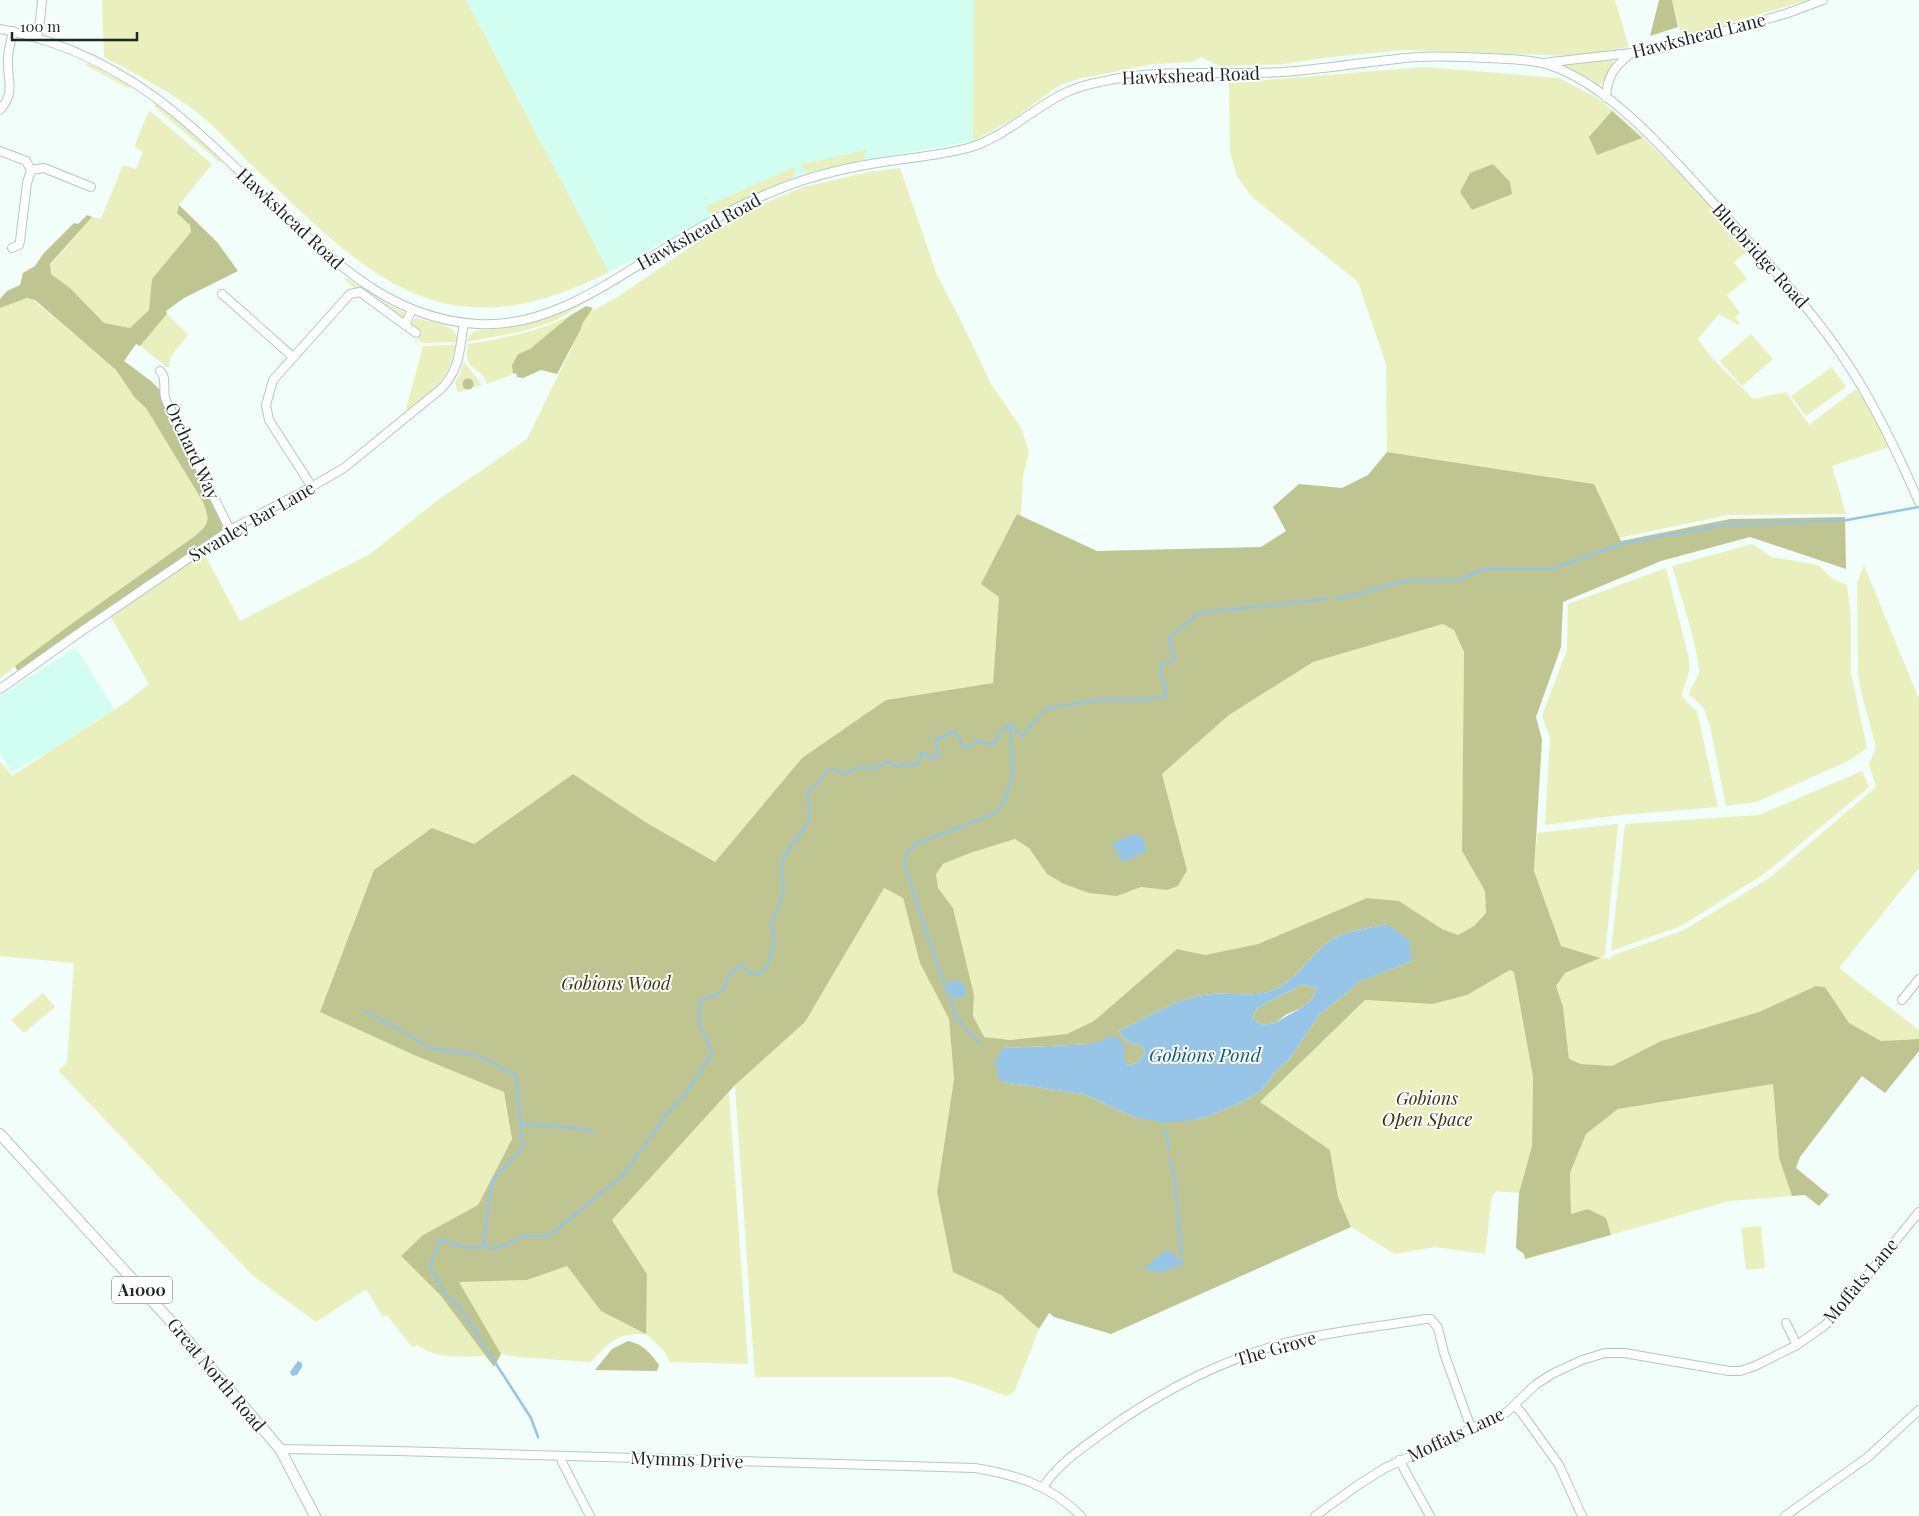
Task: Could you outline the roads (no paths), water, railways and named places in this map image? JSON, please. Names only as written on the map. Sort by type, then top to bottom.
[{"type":"main road","name":"Great North Road","points":[[0,1134],[175,1326],[280,1449],[315,1516]]},
{"type":"street","points":[[37,38],[42,0]]},
{"type":"street","name":"Hawkshead Lane","points":[[1542,63],[1631,54],[1667,47],[1758,22],[1823,0]]},
{"type":"street","name":"Hawkshead Road","points":[[0,29],[37,38],[76,53],[114,70],[156,98],[196,131],[333,260],[359,281],[386,298],[412,310],[444,320],[486,325],[509,323],[534,317],[564,306],[600,289],[710,222],[762,195],[824,173],[968,148],[1005,131],[1068,91],[1101,81],[1147,74],[1285,72],[1402,58],[1467,57],[1516,59],[1542,63]]},
{"type":"street","points":[[0,110],[10,91],[8,58],[13,31]]},
{"type":"street","points":[[1606,98],[1607,86],[1612,72],[1631,54]]},
{"type":"street","name":"Bluebridge Road","points":[[1542,63],[1583,82],[1634,120],[1702,191],[1810,311],[1848,364],[1872,402],[1919,501]]},
{"type":"street","points":[[0,151],[26,161],[31,170],[27,183],[20,241],[17,247],[12,248]]},
{"type":"street","points":[[31,170],[44,168],[91,187]]},
{"type":"street","points":[[312,487],[266,413],[270,385],[293,357],[350,294],[354,292],[360,292],[416,333]]},
{"type":"street","points":[[222,294],[293,357]]},
{"type":"street","points":[[405,325],[412,310]]},
{"type":"street","name":"Swanley Bar Lane","points":[[0,689],[230,530],[312,487],[357,459],[442,388],[452,376],[458,360],[464,323]]},
{"type":"street","name":"Orchard Way","points":[[160,371],[164,378],[165,397],[230,530]]},
{"type":"street","points":[[1902,1000],[1919,979]]},
{"type":"street","name":"Moffats Lane","points":[[1315,1516],[1358,1484],[1400,1460],[1508,1412],[1535,1385],[1546,1377],[1567,1366],[1605,1353],[1637,1354],[1734,1371],[1755,1366],[1798,1344],[1824,1326],[1836,1314],[1919,1212]]},
{"type":"street","name":"The Grove","points":[[1043,1487],[1057,1468],[1119,1421],[1181,1385],[1218,1367],[1255,1352],[1303,1338],[1425,1319],[1431,1320],[1438,1328],[1444,1352],[1471,1428]]},
{"type":"street","points":[[1786,1322],[1798,1344]]},
{"type":"street","points":[[1515,1406],[1555,1460],[1582,1516]]},
{"type":"street","points":[[1785,1516],[1868,1457],[1919,1410]]},
{"type":"street","name":"Mymms Drive","points":[[280,1449],[974,1468],[1014,1475],[1043,1487],[1081,1516]]},
{"type":"street","points":[[561,1456],[562,1462],[590,1516]]},
{"type":"street","points":[[1400,1460],[1430,1516]]},
{"type":"water","points":[[1130,835],[1143,836],[1146,852],[1122,862],[1112,843]]},
{"type":"water","name":"Gobions Pond","points":[[1387,924],[1409,940],[1412,961],[1358,982],[1320,1014],[1289,1059],[1274,1073],[1261,1091],[1244,1101],[1212,1115],[1194,1120],[1164,1123],[1134,1117],[1083,1094],[1002,1082],[997,1074],[997,1062],[1002,1048],[1092,1044],[1114,1035],[1124,1044],[1124,1059],[1128,1065],[1134,1064],[1145,1052],[1142,1046],[1126,1041],[1119,1031],[1164,1008],[1188,999],[1218,994],[1268,992],[1287,982],[1336,936]],"holes":[[[1302,985],[1317,988],[1313,998],[1301,1008],[1275,1023],[1263,1025],[1252,1019],[1257,1008]]]},
{"type":"water","points":[[954,980],[965,984],[965,995],[957,999],[950,994],[947,984]]},
{"type":"water","points":[[1169,1249],[1182,1264],[1161,1273],[1143,1268]]},
{"type":"water","points":[[298,1361],[302,1363],[302,1367],[297,1375],[292,1376],[290,1372]]},
{"type":"waterway","points":[[1335,598],[1353,596],[1402,581],[1460,580],[1484,569],[1552,569],[1624,543],[1725,525],[1847,520],[1919,507]]},
{"type":"waterway","points":[[538,1437],[531,1418],[460,1308],[444,1292],[430,1267],[440,1239],[462,1247],[475,1248],[483,1245],[494,1249],[525,1236],[549,1236],[624,1174],[666,1115],[682,1098],[711,1056],[712,1050],[698,1021],[701,1000],[716,995],[724,989],[730,975],[742,965],[748,972],[759,974],[768,964],[774,943],[771,922],[780,905],[783,893],[781,867],[783,859],[809,821],[807,795],[830,768],[844,774],[857,768],[875,768],[888,762],[898,767],[905,764],[916,765],[920,761],[921,753],[935,758],[939,756],[935,740],[955,731],[964,748],[979,741],[993,745],[1003,729],[1010,725],[1016,728],[1017,733],[1022,736],[1047,708],[1104,699],[1145,700],[1164,697],[1166,694],[1160,666],[1175,659],[1168,639],[1199,613],[1326,599]]},
{"type":"waterway","points":[[980,1044],[957,1018],[928,938],[904,863],[907,853],[918,843],[994,814],[1004,802],[1013,775],[1010,725]]},
{"type":"waterway","points":[[364,1011],[399,1029],[429,1048],[477,1055],[516,1075],[523,1147],[492,1181],[483,1245]]},
{"type":"waterway","points":[[521,1124],[593,1131]]},
{"type":"waterway","points":[[1165,1128],[1169,1148]]},
{"type":"waterway","points":[[1170,1158],[1175,1181],[1182,1264]]},
{"type":"park label","name":"Gobions Wood","points":[[616,984]]},
{"type":"park label","name":"Gobions Open Space","points":[[1427,1109]]}]
